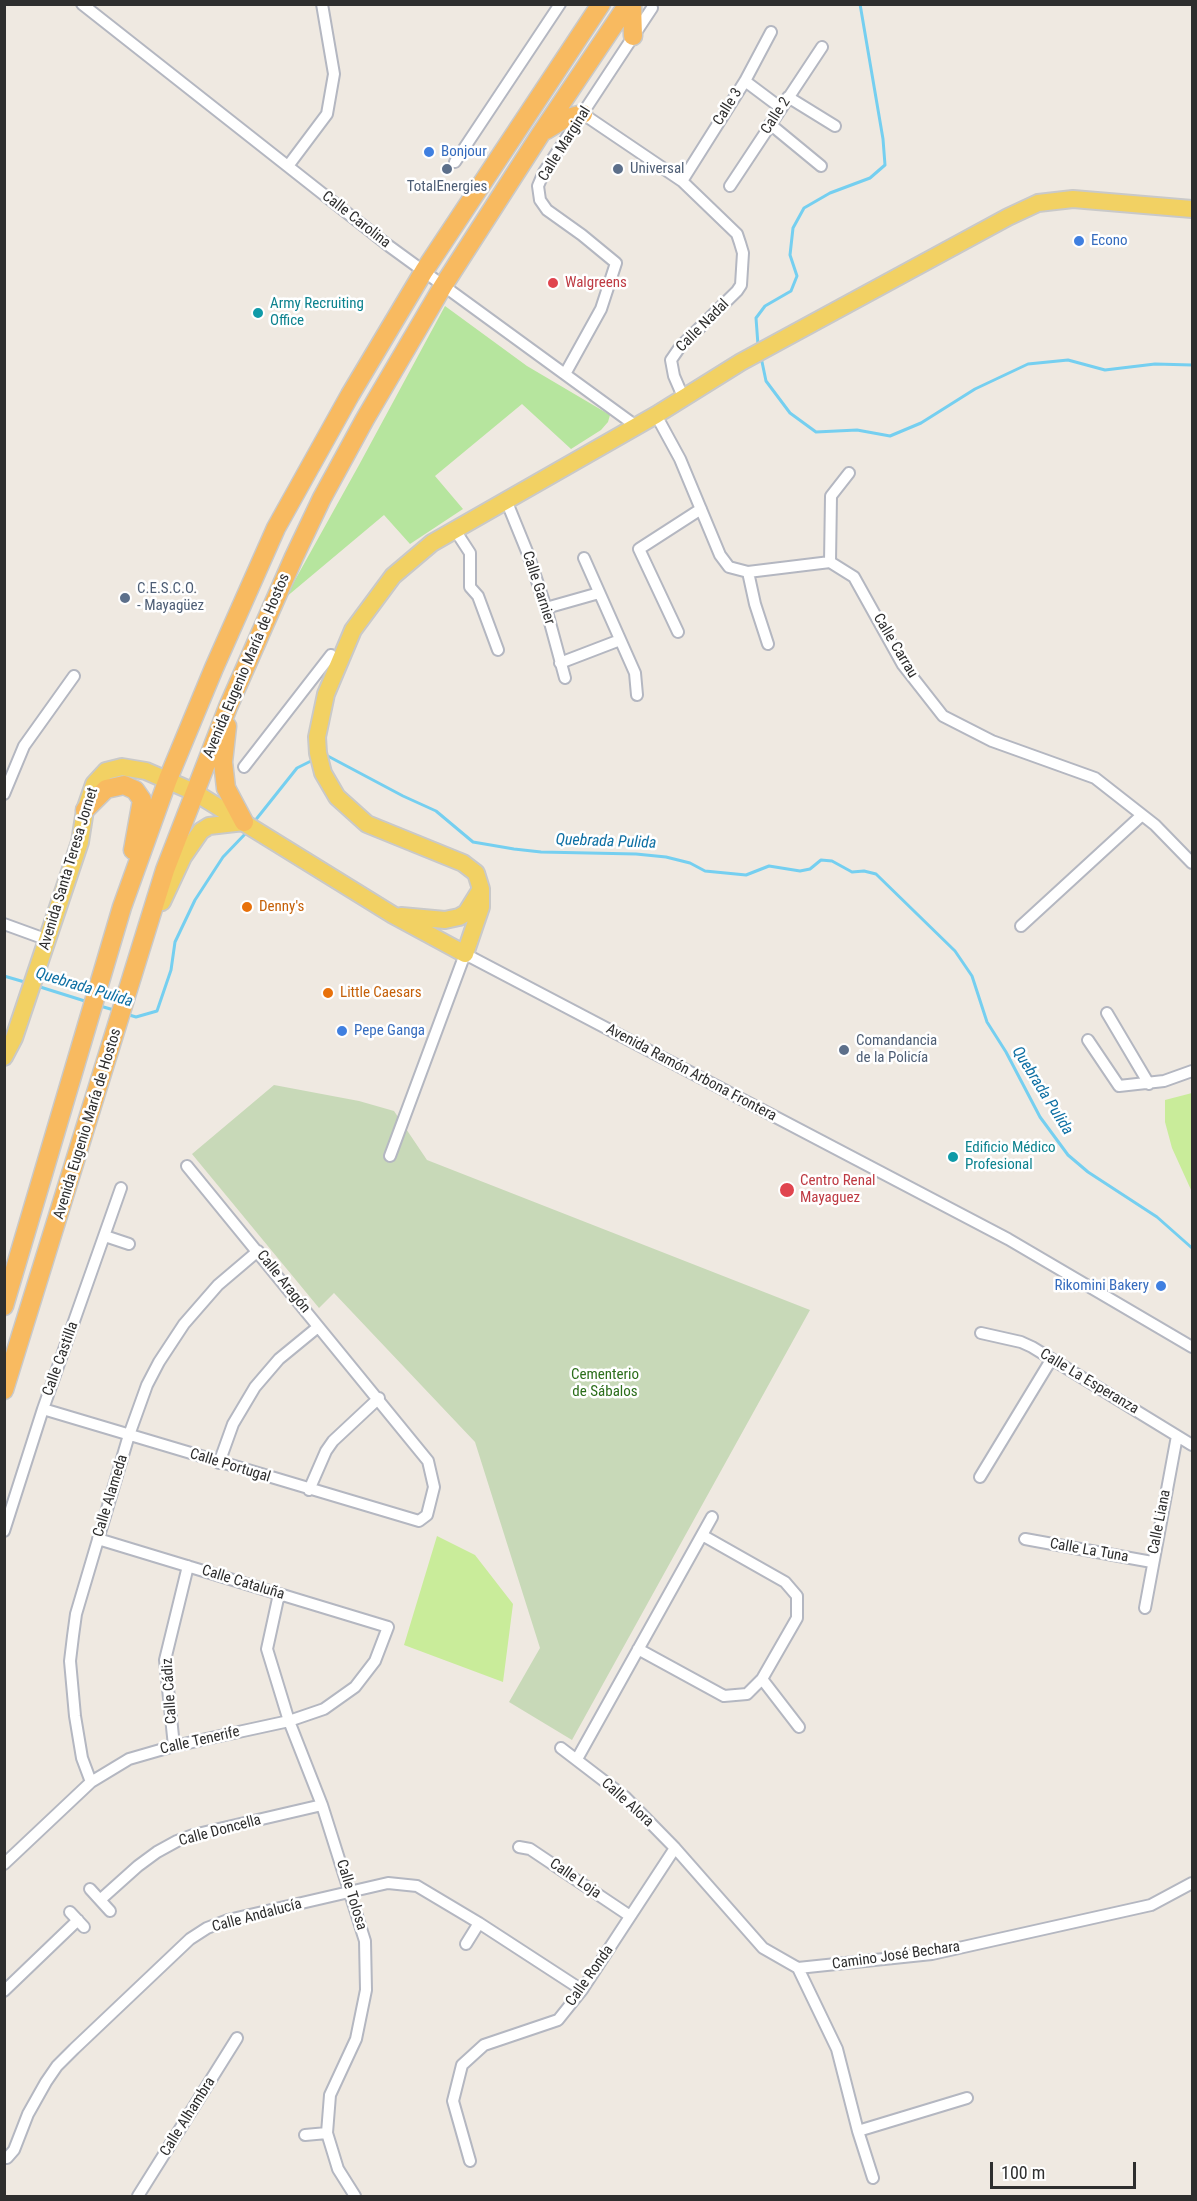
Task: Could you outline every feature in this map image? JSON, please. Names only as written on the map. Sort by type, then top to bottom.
[{"type":"highway","points":[[587,26],[590,4]]},
{"type":"highway","name":"Avenida Eugenio María de Hostos","points":[[4,1306],[122,907],[168,779],[276,528],[350,395],[424,271],[601,4]]},
{"type":"highway","points":[[630,4],[633,36]]},
{"type":"highway","name":"Avenida Eugenio María de Hostos","points":[[4,1390],[146,939],[165,870],[228,707],[294,557],[364,419],[443,286],[540,135],[630,4]]},
{"type":"highway","points":[[540,135],[564,119],[583,114]]},
{"type":"highway","points":[[228,707],[224,762],[226,788],[244,822]]},
{"type":"highway","points":[[84,810],[106,789],[124,785],[135,790],[142,801],[122,907]]},
{"type":"highway","points":[[4,1278],[28,1228]]},
{"type":"main road","points":[[465,954],[482,907],[481,889],[476,873],[463,863],[367,824],[337,797],[323,773],[318,753],[317,737],[326,694],[352,630],[393,576],[432,543],[684,399],[741,362],[1008,217],[1038,203],[1073,199],[1192,209]]},
{"type":"main road","name":"Avenida Santa Teresa Jornet","points":[[4,1057],[14,1038],[48,940],[80,842],[84,810],[94,784],[106,771],[122,767],[146,771],[194,792]]},
{"type":"main road","name":"Avenida Ramón Arbona Frontera","points":[[194,792],[393,915],[465,954]]},
{"type":"main road","points":[[146,939],[175,872],[201,831],[209,826],[244,822]]},
{"type":"main road","points":[[393,915],[444,920],[459,918],[466,913],[481,889]]},
{"type":"street","name":"Calle Carolina","points":[[82,4],[389,246],[636,426]]},
{"type":"street","points":[[288,166],[327,114],[334,74],[322,4]]},
{"type":"street","points":[[455,162],[560,4]]},
{"type":"street","name":"Calle Marginal","points":[[565,374],[601,309],[616,263],[547,210],[540,200],[538,186],[544,172],[652,8]]},
{"type":"street","name":"Calle 3","points":[[682,181],[745,81],[771,32]]},
{"type":"street","name":"Calle 2","points":[[730,186],[822,47]]},
{"type":"street","points":[[745,81],[781,108]]},
{"type":"street","points":[[788,98],[835,126]]},
{"type":"street","name":"Calle Nadal","points":[[583,114],[682,181],[736,234],[742,253],[741,285],[680,347],[671,360],[674,376],[684,399]]},
{"type":"street","points":[[770,124],[821,166]]},
{"type":"street","points":[[656,415],[680,459],[720,555],[729,567],[748,572],[830,562],[831,496],[849,473]]},
{"type":"street","name":"Calle Garnier","points":[[506,500],[528,554],[546,608],[565,678]]},
{"type":"street","points":[[678,632],[639,549],[701,509]]},
{"type":"street","points":[[455,530],[470,553],[471,587],[478,596],[498,651]]},
{"type":"street","points":[[584,558],[635,673],[637,695]]},
{"type":"street","name":"Calle Carrau","points":[[830,562],[854,577],[903,665],[943,716],[992,741],[1095,778],[1155,825],[1192,863]]},
{"type":"street","points":[[748,572],[754,604],[768,644]]},
{"type":"street","points":[[546,608],[599,593]]},
{"type":"street","points":[[560,663],[620,640]]},
{"type":"street","points":[[244,767],[332,655]]},
{"type":"street","points":[[4,794],[24,746],[74,676]]},
{"type":"street","points":[[309,683],[326,694]]},
{"type":"street","points":[[1021,926],[1142,815]]},
{"type":"street","points":[[4,924],[48,940]]},
{"type":"street","points":[[390,1156],[465,954]]},
{"type":"street","name":"Avenida Ramón Arbona Frontera","points":[[465,954],[1008,1239],[1192,1347]]},
{"type":"street","points":[[1107,1013],[1149,1084]]},
{"type":"street","points":[[1088,1040],[1119,1086],[1164,1081],[1192,1071]]},
{"type":"street","name":"Calle Aragón","points":[[187,1166],[379,1398],[428,1461],[434,1486],[427,1515],[419,1521]]},
{"type":"street","name":"Calle Castilla","points":[[4,1531],[42,1409],[122,1188]]},
{"type":"street","points":[[105,1236],[129,1244]]},
{"type":"street","name":"Calle Alameda","points":[[91,1782],[82,1758],[70,1661],[76,1614],[129,1435],[147,1385],[177,1334],[218,1285],[258,1251]]},
{"type":"street","points":[[219,1462],[233,1424],[255,1387],[279,1359],[318,1327]]},
{"type":"street","name":"Calle La Esperanza","points":[[981,1333],[1021,1342],[1192,1445]]},
{"type":"street","points":[[980,1477],[1051,1360]]},
{"type":"street","points":[[309,1490],[326,1451],[333,1441],[379,1398]]},
{"type":"street","name":"Calle Portugal","points":[[42,1409],[419,1521]]},
{"type":"street","name":"Calle Liana","points":[[1145,1608],[1177,1436]]},
{"type":"street","points":[[577,1759],[712,1516]]},
{"type":"street","points":[[638,1649],[724,1696],[747,1694],[762,1679],[797,1618],[797,1596],[785,1582],[702,1535]]},
{"type":"street","name":"Calle Cataluña","points":[[98,1539],[388,1627]]},
{"type":"street","name":"Calle La Tuna","points":[[1025,1539],[1152,1563]]},
{"type":"street","name":"Calle Cádiz","points":[[174,1746],[165,1660],[188,1566]]},
{"type":"street","name":"Calle Tolosa","points":[[279,1594],[267,1648],[289,1721],[322,1805],[351,1891],[365,1941],[366,1990],[356,2039],[330,2095],[327,2133],[338,2169],[355,2196]]},
{"type":"street","name":"Calle Tenerife","points":[[4,1864],[91,1782],[129,1759],[174,1746],[289,1721],[324,1709],[355,1687],[375,1661],[388,1627]]},
{"type":"street","points":[[762,1679],[799,1726]]},
{"type":"street","name":"Calle Alora","points":[[561,1748],[625,1797],[675,1848]]},
{"type":"street","name":"Calle Doncella","points":[[100,1900],[156,1852],[177,1841],[193,1835],[322,1805]]},
{"type":"street","name":"Calle Loja","points":[[519,1847],[530,1849],[630,1916]]},
{"type":"street","points":[[675,1848],[763,1948],[798,1968],[837,2049],[858,2131],[873,2178]]},
{"type":"street","name":"Calle Ronda","points":[[470,2161],[453,2101],[462,2065],[484,2045],[558,2020],[582,1990],[675,1848]]},
{"type":"street","name":"Calle Andalucía","points":[[6,2157],[14,2150],[28,2114],[57,2067],[190,1939],[207,1928],[228,1920],[388,1883],[417,1886],[582,1990]]},
{"type":"street","name":"Camino José Bechara","points":[[798,1968],[932,1954],[1151,1905],[1192,1883]]},
{"type":"street","points":[[90,1889],[110,1911]]},
{"type":"street","points":[[4,1991],[77,1920]]},
{"type":"street","points":[[466,1944],[479,1923]]},
{"type":"street","name":"Calle Alhambra","points":[[138,2196],[237,2038]]},
{"type":"street","points":[[858,2131],[967,2098]]},
{"type":"street","points":[[304,2135],[327,2133]]},
{"type":"green space","points":[[445,306],[527,366],[610,415],[608,422],[601,430],[571,449],[522,404],[435,476],[463,509],[410,544],[384,515],[285,598],[359,465]]},
{"type":"green space","name":"Cementerio de Sábalos","points":[[274,1085],[359,1101],[394,1111],[427,1160],[810,1310],[572,1740],[509,1702],[540,1648],[475,1442],[334,1293],[319,1308],[192,1154]]},
{"type":"green space","points":[[1192,1093],[1192,1192],[1172,1148],[1165,1122],[1165,1100]]},
{"type":"green space","points":[[437,1536],[475,1555],[513,1604],[503,1682],[404,1645]]},
{"type":"waterway","points":[[758,345],[756,318],[765,306],[791,291],[797,276],[790,255],[793,228],[804,208],[830,193],[870,178],[885,165],[883,139],[860,4]]},
{"type":"waterway","points":[[761,357],[766,381],[790,413],[816,432],[857,430],[890,436],[921,423],[975,389],[1028,364],[1068,360],[1105,370],[1155,364],[1192,365]]},
{"type":"waterway","name":"Quebrada Pulida","points":[[324,754],[436,811],[473,842],[541,852],[666,857],[690,863],[705,871],[746,875],[769,866],[800,871],[810,869],[821,860],[832,861],[852,872],[864,871],[876,874],[955,951],[972,976],[987,1022],[1006,1052],[1040,1117],[1068,1155],[1088,1172],[1157,1217],[1192,1248]]},
{"type":"waterway","name":"Quebrada Pulida","points":[[254,822],[297,768],[313,760]]},
{"type":"waterway","name":"Quebrada Pulida","points":[[126,1014],[136,1017],[157,1011],[171,970],[175,942],[195,900],[223,857],[247,832]]},
{"type":"waterway","name":"Quebrada Pulida","points":[[4,976],[28,983]]},
{"type":"waterway","name":"Quebrada Pulida","points":[[37,986],[88,1002]]},
{"type":"waterway","name":"Quebrada Pulida","points":[[100,1006],[114,1010]]},
{"type":"place","name":"Bonjour","points":[[429,152]]},
{"type":"place","name":"TotalEnergies","points":[[447,169]]},
{"type":"place","name":"Universal","points":[[618,169]]},
{"type":"place","name":"Econo","points":[[1079,241]]},
{"type":"place","name":"Walgreens","points":[[553,283]]},
{"type":"place","name":"Army Recruiting Office","points":[[258,313]]},
{"type":"place","name":"C.E.S.C.O. - Mayagüez","points":[[125,598]]},
{"type":"place","name":"Denny's","points":[[247,907]]},
{"type":"place","name":"Little Caesars","points":[[328,993]]},
{"type":"place","name":"Pepe Ganga","points":[[342,1031]]},
{"type":"place","name":"Comandancia de la Policía","points":[[844,1050]]},
{"type":"place","name":"Edificio Médico Profesional","points":[[953,1157]]},
{"type":"place","name":"Centro Renal Mayaguez","points":[[787,1190]]},
{"type":"place","name":"Rikomini Bakery","points":[[1161,1286]]}]
